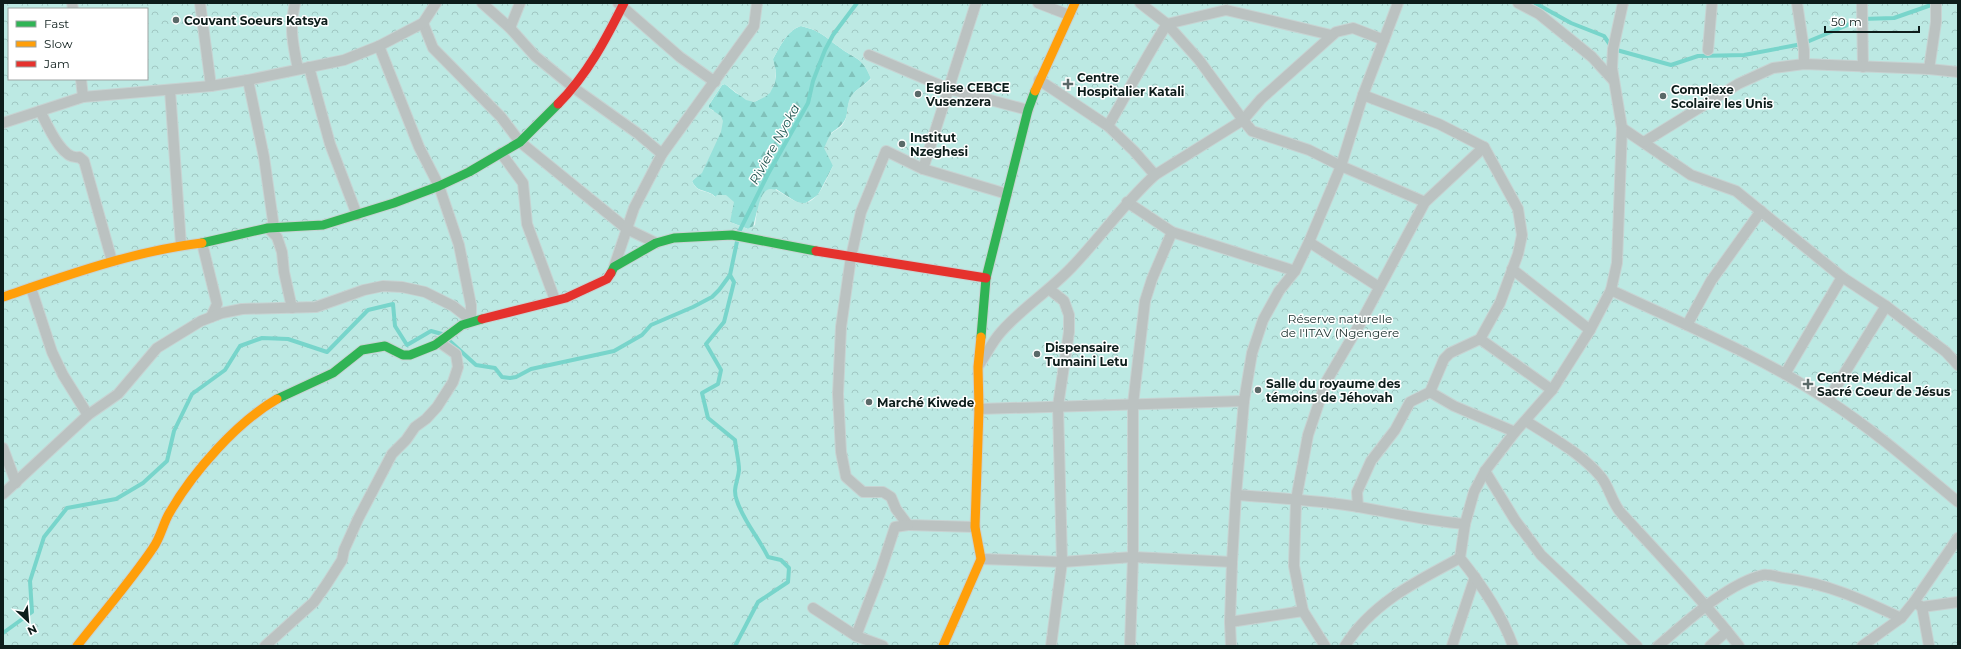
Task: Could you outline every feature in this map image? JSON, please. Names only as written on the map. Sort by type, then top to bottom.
[{"type":"street","points":[[200,3],[211,86]]},
{"type":"street","points":[[295,3],[292,18],[291,37],[298,69]]},
{"type":"street","points":[[3,123],[83,98],[211,86],[248,80],[344,60],[379,46],[423,23],[436,3]]},
{"type":"street","points":[[482,3],[510,28],[535,56],[574,88],[637,133],[662,154]]},
{"type":"street","points":[[510,28],[520,3]]},
{"type":"street","points":[[78,646],[154,547],[161,534],[167,516],[202,468],[230,436],[250,418],[274,400],[332,373],[365,349],[381,346],[389,347],[401,355],[408,355],[440,341],[449,332],[471,320],[479,320],[566,298],[607,278],[614,267],[634,208],[662,154],[754,26],[757,3]]},
{"type":"street","points":[[923,169],[976,3]]},
{"type":"street","points":[[1038,3],[1069,15]]},
{"type":"street","points":[[943,646],[981,559],[976,527],[979,409],[978,367],[986,278],[1028,110],[1039,80],[1074,3]]},
{"type":"street","points":[[1140,3],[1167,24],[1199,60],[1242,120],[1252,131],[1309,150],[1341,166],[1425,202]]},
{"type":"street","points":[[1231,646],[1230,622],[1236,495],[1244,401],[1252,353],[1263,320],[1279,291],[1295,271],[1341,166],[1363,95],[1398,3]]},
{"type":"street","points":[[1518,3],[1539,14],[1592,56],[1613,80]]},
{"type":"street","points":[[1513,646],[1509,634],[1475,577],[1460,558],[1465,524],[1474,492],[1485,471],[1515,432],[1552,390],[1590,330],[1611,290],[1617,264],[1622,128],[1613,80],[1613,52],[1623,3]]},
{"type":"street","points":[[1708,50],[1712,3]]},
{"type":"street","points":[[1797,3],[1802,31],[1804,64]]},
{"type":"street","points":[[1862,3],[1861,18],[1863,67]]},
{"type":"street","points":[[3,297],[112,262],[181,245],[202,243],[271,228],[323,225],[357,215],[439,186],[469,172],[520,142],[574,88],[608,35],[621,4],[680,57],[715,82]]},
{"type":"street","points":[[1929,69],[1936,22],[1936,4]]},
{"type":"street","points":[[1108,126],[1130,89],[1146,56],[1167,24],[1226,10],[1331,35]]},
{"type":"street","points":[[423,23],[433,48],[501,117],[520,142],[626,229],[656,243]]},
{"type":"street","points":[[978,367],[1000,333],[1026,307],[1049,289],[1072,267],[1127,202],[1155,175],[1242,120],[1261,99],[1336,32],[1353,28],[1384,40]]},
{"type":"street","points":[[379,46],[418,147],[439,186],[459,245],[471,305],[471,320]]},
{"type":"street","points":[[869,55],[949,89],[1028,110]]},
{"type":"street","points":[[1644,142],[1738,84],[1773,68],[1804,64],[1929,69],[1958,72]]},
{"type":"street","points":[[309,67],[330,144],[357,215]]},
{"type":"street","points":[[81,80],[83,98]]},
{"type":"street","points":[[248,80],[264,157],[271,228],[277,237],[282,252],[284,272],[292,308]]},
{"type":"street","points":[[1039,80],[1108,126],[1134,150],[1155,175]]},
{"type":"street","points":[[170,90],[181,245]]},
{"type":"street","points":[[1358,507],[1358,492],[1371,461],[1395,430],[1410,402],[1430,392],[1444,359],[1450,353],[1480,338],[1500,303],[1518,254],[1522,235],[1518,209],[1484,147],[1439,124],[1363,95]]},
{"type":"street","points":[[40,111],[66,155],[75,158],[79,157],[84,161],[112,262]]},
{"type":"street","points":[[1622,128],[1690,175],[1736,191],[1842,277],[1886,306],[1946,352],[1958,365]]},
{"type":"street","points":[[1325,646],[1303,611],[1294,566],[1296,499],[1308,435],[1326,382],[1362,322],[1379,287],[1425,202],[1484,147]]},
{"type":"street","points":[[908,525],[896,509],[891,496],[883,492],[863,492],[846,477],[841,452],[838,394],[841,327],[851,257],[861,212],[886,151],[923,169],[1007,194]]},
{"type":"street","points":[[501,153],[523,183],[527,224],[555,300]]},
{"type":"street","points":[[1127,202],[1172,232],[1295,271]]},
{"type":"street","points":[[1687,325],[1711,281],[1761,211]]},
{"type":"street","points":[[1130,646],[1133,557],[1133,404],[1145,301],[1172,232]]},
{"type":"street","points":[[614,267],[656,243],[674,238],[732,235],[851,257],[986,278]]},
{"type":"street","points":[[1309,242],[1379,287]]},
{"type":"street","points":[[202,243],[217,304],[211,317]]},
{"type":"street","points":[[1512,269],[1590,330]]},
{"type":"street","points":[[1785,374],[1842,277]]},
{"type":"street","points":[[3,494],[88,415],[118,394],[157,348],[211,317],[242,309],[316,307],[364,290],[383,286],[402,287],[425,292],[453,306],[471,320]]},
{"type":"street","points":[[31,288],[52,352],[63,375],[88,415]]},
{"type":"street","points":[[1049,289],[1064,301],[1069,315],[1066,360],[1058,406],[1062,562],[1051,646]]},
{"type":"street","points":[[1611,290],[1687,325],[1785,374],[1828,400],[1878,435],[1958,502]]},
{"type":"street","points":[[1828,400],[1886,306]]},
{"type":"street","points":[[1480,338],[1552,390]]},
{"type":"street","points":[[265,646],[314,602],[342,560],[344,550],[358,519],[392,454],[406,440],[415,427],[426,419],[437,407],[453,382],[458,367],[456,354],[440,341]]},
{"type":"street","points":[[1430,392],[1454,406],[1515,432]]},
{"type":"street","points":[[979,409],[1244,401]]},
{"type":"street","points":[[1526,421],[1573,452],[1592,467],[1610,491],[1620,513],[1706,606],[1739,646]]},
{"type":"street","points":[[3,448],[16,483]]},
{"type":"street","points":[[1485,471],[1515,520],[1541,554],[1637,646]]},
{"type":"street","points":[[1236,495],[1296,499],[1358,507],[1418,519],[1465,524]]},
{"type":"street","points":[[856,636],[895,527],[908,525],[976,527]]},
{"type":"street","points":[[1862,646],[1918,604],[1958,538]]},
{"type":"street","points":[[981,559],[1062,562],[1133,557],[1232,562]]},
{"type":"street","points":[[1346,646],[1355,630],[1386,601],[1416,582],[1460,558]]},
{"type":"street","points":[[1658,646],[1706,606],[1741,584],[1764,575],[1806,581],[1854,596],[1901,618]]},
{"type":"street","points":[[1452,646],[1475,577]]},
{"type":"street","points":[[1918,604],[1958,602]]},
{"type":"street","points":[[1918,604],[1929,646]]},
{"type":"street","points":[[813,608],[856,636],[883,646]]},
{"type":"street","points":[[1230,622],[1303,611]]},
{"type":"street","points":[[1710,646],[1727,631]]},
{"type":"green space","name":"Réserve naturelle de l'ITAV (Ngengere","points":[[3,3],[1958,3],[1958,646],[3,646]],"holes":[[[801,26],[822,34],[858,59],[865,66],[871,79],[856,90],[852,95],[849,101],[845,121],[842,126],[831,134],[827,141],[824,148],[833,166],[816,197],[803,203],[795,201],[778,191],[771,189],[764,192],[759,203],[755,225],[748,229],[730,222],[734,202],[726,195],[717,195],[715,197],[712,194],[697,188],[692,181],[702,173],[721,132],[723,121],[721,116],[709,108],[709,105],[722,85],[725,84],[746,100],[754,102],[765,97],[770,93],[775,83],[776,71],[773,59],[781,44],[796,28]]]},
{"type":"green space","points":[[801,26],[822,34],[858,59],[865,66],[871,78],[854,93],[848,105],[846,118],[839,127],[831,133],[833,166],[818,195],[806,203],[798,203],[776,189],[757,211],[753,227],[748,229],[730,222],[730,216],[717,199],[712,194],[698,189],[692,181],[704,166],[710,149],[714,111],[709,108],[709,105],[722,85],[725,84],[736,93],[754,102],[767,94],[773,87],[776,78],[773,59],[788,35],[796,28]]},
{"type":"waterway","name":"Riviere Nyoka","points":[[3,633],[32,612],[30,581],[44,537],[67,508],[116,499],[143,483],[167,461],[174,431],[192,394],[225,370],[240,346],[262,338],[288,339],[327,352],[368,310],[393,304],[395,326],[407,345],[431,331],[442,334],[476,365],[495,368],[502,377],[510,378],[516,377],[531,369],[614,351],[642,335],[651,325],[712,297],[730,275],[739,232],[768,174],[808,103],[813,81],[825,50],[833,35],[857,3]]},
{"type":"waterway","points":[[1535,3],[1571,23],[1604,36],[1613,49],[1671,65],[1698,56],[1744,55],[1802,44],[1862,19],[1894,18],[1934,4]]},
{"type":"waterway","points":[[730,275],[734,282],[724,322],[706,344],[721,370],[718,384],[702,393],[708,418],[735,440],[739,463],[735,492],[740,509],[768,557],[781,560],[789,568],[788,582],[758,602],[735,646]]},
{"type":"traffic: fast","points":[[981,337],[986,278],[1028,110],[1035,91]]},
{"type":"traffic: fast","points":[[202,243],[268,228],[323,225],[394,203],[439,186],[469,172],[520,142],[558,104]]},
{"type":"traffic: fast","points":[[611,273],[614,267],[656,243],[674,238],[732,235],[816,251]]},
{"type":"traffic: fast","points":[[277,399],[333,373],[362,350],[385,346],[403,355],[410,355],[435,345],[462,325],[482,319]]},
{"type":"traffic: slow","points":[[1035,91],[1075,3]]},
{"type":"traffic: slow","points":[[3,297],[77,272],[126,258],[202,243]]},
{"type":"traffic: slow","points":[[943,646],[981,559],[975,527],[979,409],[978,367],[981,337]]},
{"type":"traffic: slow","points":[[77,646],[144,561],[158,539],[170,512],[203,465],[232,434],[262,409],[277,399]]},
{"type":"traffic: jam","points":[[558,104],[587,69],[603,43],[624,3]]},
{"type":"traffic: jam","points":[[816,251],[986,278]]},
{"type":"traffic: jam","points":[[482,319],[566,298],[607,279],[611,273]]},
{"type":"place","name":"Couvant Soeurs Katsya","points":[[176,20]]},
{"type":"place","name":"Centre Hospitalier Katali","points":[[1068,84]]},
{"type":"place","name":"Eglise CEBCE Vusenzera","points":[[918,94]]},
{"type":"place","name":"Complexe Scolaire les Unis","points":[[1663,96]]},
{"type":"place","name":"Institut Nzeghesi","points":[[902,144]]},
{"type":"place","name":"Dispensaire Tumaini Letu","points":[[1037,354]]},
{"type":"place","name":"Centre Médical Sacré Coeur de Jésus","points":[[1808,384]]},
{"type":"place","name":"Salle du royaume des témoins de Jéhovah","points":[[1258,390]]},
{"type":"place","name":"Marché Kiwede","points":[[869,402]]}]
